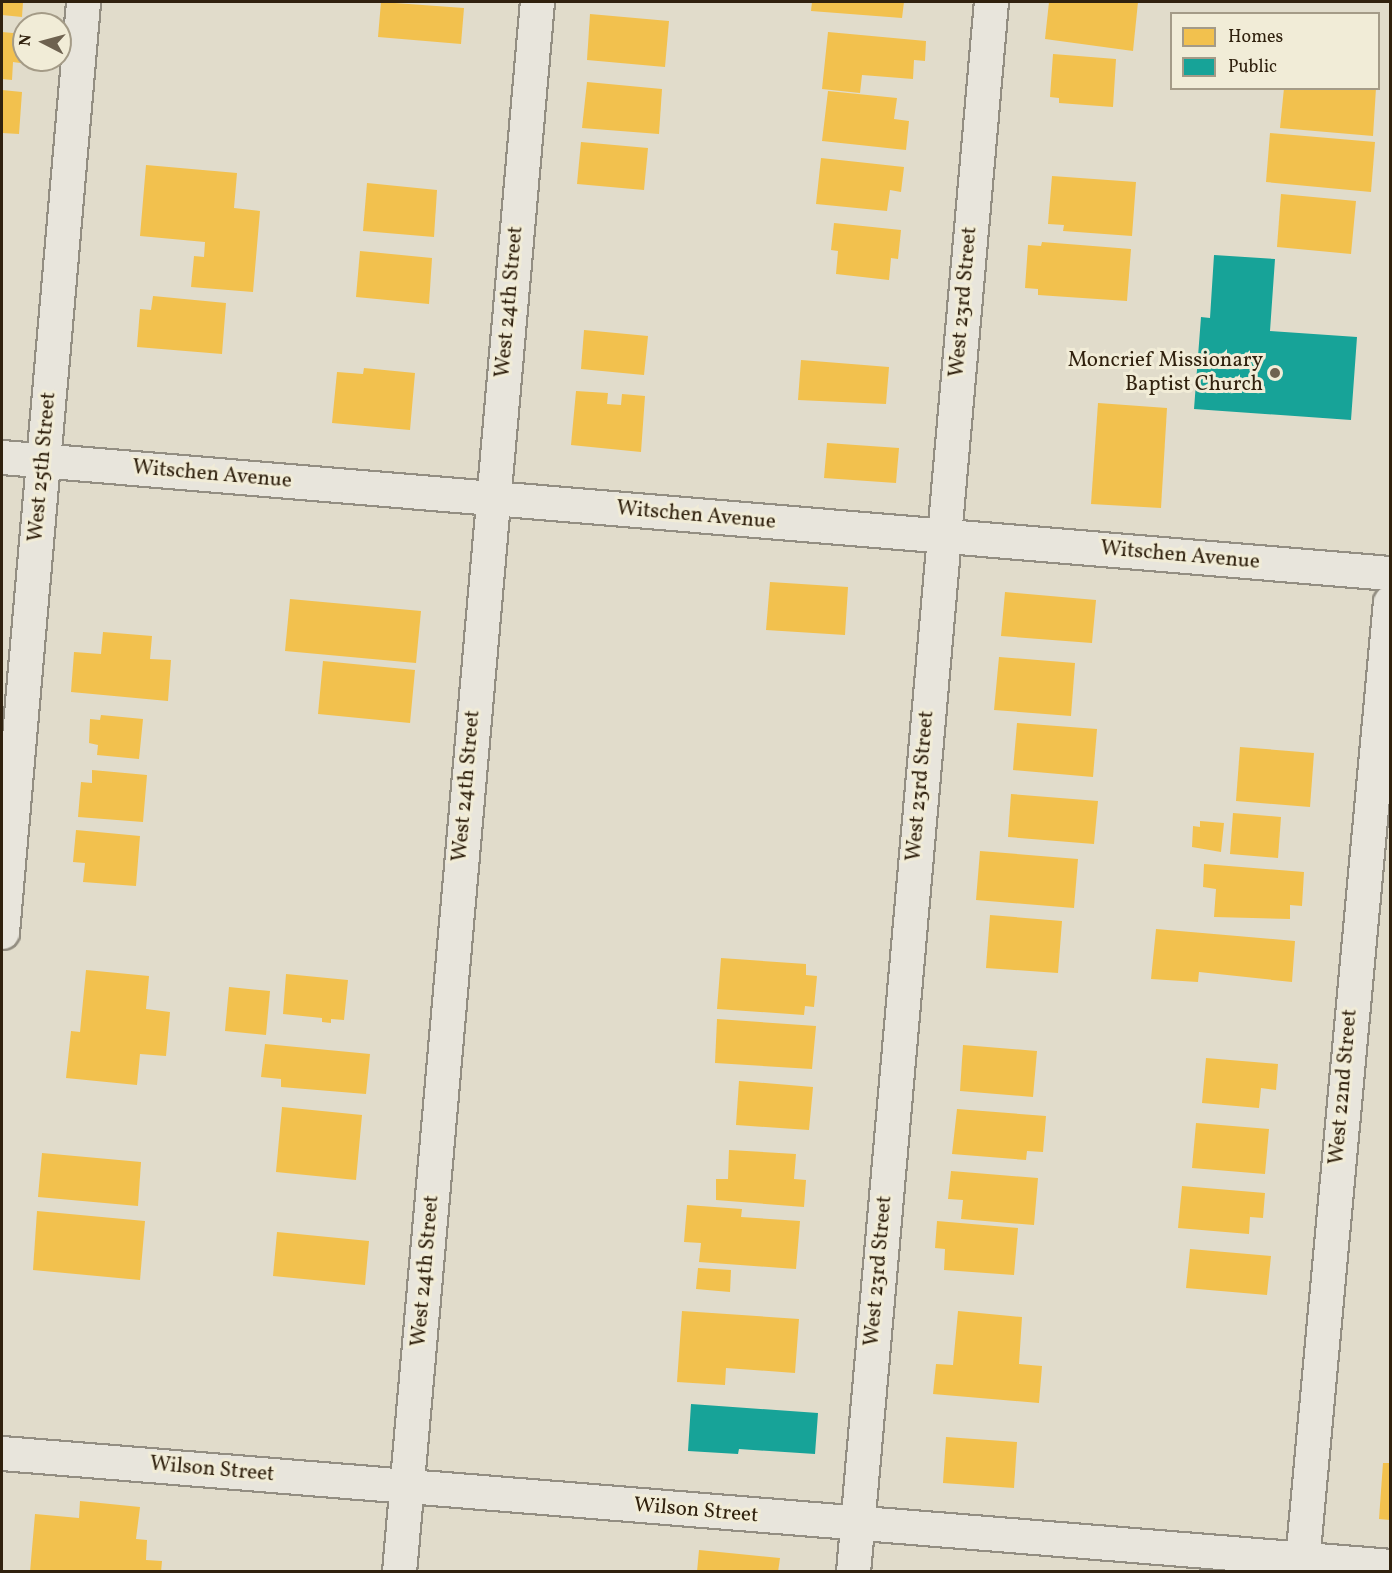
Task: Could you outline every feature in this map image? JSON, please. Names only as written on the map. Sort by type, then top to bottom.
[{"type":"street","name":"West 25th Street","points":[[2,932],[83,2]]},
{"type":"street","name":"West 24th Street","points":[[399,1572],[537,2]]},
{"type":"street","name":"West 23rd Street","points":[[853,1572],[991,2]]},
{"type":"street","name":"Witschen Avenue","points":[[2,457],[1390,573]]},
{"type":"street","name":"West 22nd Street","points":[[1302,1565],[1390,602]]},
{"type":"street","name":"Wilson Street","points":[[2,1453],[858,1524],[1302,1565],[1390,1566]]},
{"type":"building: Homes","points":[[2,2],[23,2],[22,12],[12,12],[12,16],[2,15]]},
{"type":"building: Homes","points":[[381,2],[464,8],[461,44],[378,37]]},
{"type":"building: Homes","points":[[812,2],[904,2],[902,18],[811,11]]},
{"type":"building: Homes","points":[[1049,2],[1138,2],[1133,51],[1045,39]]},
{"type":"building: Homes","points":[[590,14],[669,21],[665,67],[587,60]]},
{"type":"building: Homes","points":[[2,32],[12,33],[12,80],[2,79]]},
{"type":"building: Homes","points":[[828,32],[926,41],[925,61],[914,60],[913,79],[862,75],[860,93],[822,89]]},
{"type":"building: Homes","points":[[1053,54],[1116,59],[1113,107],[1059,103],[1059,98],[1050,97]]},
{"type":"building: Homes","points":[[587,82],[662,89],[659,134],[582,128]]},
{"type":"building: Homes","points":[[2,90],[22,92],[19,134],[2,133]]},
{"type":"building: Homes","points":[[1284,90],[1376,90],[1373,136],[1280,128]]},
{"type":"building: Homes","points":[[828,91],[897,98],[894,119],[909,121],[906,150],[822,141]]},
{"type":"building: Homes","points":[[1270,133],[1375,142],[1371,192],[1266,182]]},
{"type":"building: Homes","points":[[581,142],[648,148],[644,190],[577,184]]},
{"type":"building: Homes","points":[[821,158],[904,167],[901,192],[890,190],[887,211],[816,204]]},
{"type":"building: Homes","points":[[146,165],[237,173],[234,208],[260,211],[253,292],[191,287],[194,256],[204,257],[205,242],[140,236]]},
{"type":"building: Homes","points":[[1052,176],[1136,182],[1132,236],[1063,231],[1064,225],[1048,224]]},
{"type":"building: Homes","points":[[367,183],[437,190],[434,237],[363,231]]},
{"type":"building: Homes","points":[[1281,194],[1356,201],[1351,254],[1277,247]]},
{"type":"building: Homes","points":[[834,223],[901,230],[898,259],[891,258],[889,280],[836,274],[838,251],[831,250]]},
{"type":"building: Homes","points":[[1042,242],[1131,249],[1127,301],[1038,295],[1038,289],[1025,288],[1028,245],[1041,246]]},
{"type":"building: Homes","points":[[360,251],[432,258],[429,304],[356,297]]},
{"type":"building: Homes","points":[[153,296],[226,303],[222,354],[137,347],[140,309],[151,310]]},
{"type":"building: Homes","points":[[584,330],[648,336],[644,375],[581,369]]},
{"type":"building: Homes","points":[[801,360],[889,367],[886,404],[798,400]]},
{"type":"building: Homes","points":[[364,368],[415,373],[410,430],[332,423],[337,372],[363,374]]},
{"type":"building: Homes","points":[[576,391],[608,393],[607,404],[621,405],[622,394],[645,396],[641,452],[571,445]]},
{"type":"building: Homes","points":[[1098,403],[1167,408],[1161,508],[1091,504]]},
{"type":"building: Homes","points":[[827,443],[899,448],[896,483],[824,478]]},
{"type":"building: Homes","points":[[770,582],[848,587],[845,635],[766,630]]},
{"type":"building: Homes","points":[[1005,592],[1096,600],[1092,643],[1001,636]]},
{"type":"building: Homes","points":[[290,599],[421,611],[416,663],[285,651]]},
{"type":"building: Homes","points":[[103,632],[152,636],[150,659],[171,660],[168,701],[71,692],[74,652],[101,654]]},
{"type":"building: Homes","points":[[999,657],[1075,663],[1071,716],[994,710]]},
{"type":"building: Homes","points":[[323,661],[415,670],[410,723],[318,714]]},
{"type":"building: Homes","points":[[101,715],[143,719],[139,759],[97,755],[98,745],[89,743],[90,719],[100,720]]},
{"type":"building: Homes","points":[[1017,723],[1097,729],[1093,777],[1013,770]]},
{"type":"building: Homes","points":[[1240,747],[1314,753],[1310,807],[1236,801]]},
{"type":"building: Homes","points":[[92,770],[147,775],[143,822],[78,817],[81,782],[92,783]]},
{"type":"building: Homes","points":[[1011,794],[1098,801],[1094,844],[1008,837]]},
{"type":"building: Homes","points":[[1233,813],[1281,817],[1278,858],[1230,854]]},
{"type":"building: Homes","points":[[1200,821],[1224,823],[1221,852],[1192,847],[1193,826],[1200,827]]},
{"type":"building: Homes","points":[[76,830],[140,836],[136,886],[83,882],[85,863],[73,862]]},
{"type":"building: Homes","points":[[980,851],[1078,859],[1074,908],[976,900]]},
{"type":"building: Homes","points":[[1204,864],[1304,872],[1302,906],[1290,905],[1290,919],[1214,917],[1216,889],[1203,887]]},
{"type":"building: Homes","points":[[990,915],[1062,921],[1058,973],[986,968]]},
{"type":"building: Homes","points":[[1156,929],[1295,941],[1292,982],[1199,972],[1198,982],[1151,979]]},
{"type":"building: Homes","points":[[721,958],[806,964],[806,975],[817,976],[814,1007],[805,1006],[804,1015],[717,1009]]},
{"type":"building: Homes","points":[[86,970],[149,976],[146,1009],[170,1012],[166,1056],[140,1054],[137,1085],[66,1078],[71,1031],[80,1032]]},
{"type":"building: Homes","points":[[286,974],[348,980],[344,1020],[331,1019],[331,1023],[322,1022],[322,1018],[283,1014]]},
{"type":"building: Homes","points":[[229,987],[270,991],[266,1035],[225,1031]]},
{"type":"building: Homes","points":[[717,1019],[816,1026],[812,1069],[715,1063]]},
{"type":"building: Homes","points":[[265,1044],[370,1054],[366,1094],[281,1087],[281,1079],[261,1077]]},
{"type":"building: Homes","points":[[963,1045],[1037,1051],[1033,1097],[960,1091]]},
{"type":"building: Homes","points":[[1206,1058],[1278,1064],[1276,1090],[1261,1088],[1259,1108],[1202,1103]]},
{"type":"building: Homes","points":[[739,1081],[813,1087],[809,1130],[736,1125]]},
{"type":"building: Homes","points":[[282,1107],[362,1115],[356,1180],[276,1172]]},
{"type":"building: Homes","points":[[957,1109],[1046,1116],[1043,1152],[1027,1151],[1026,1160],[952,1154]]},
{"type":"building: Homes","points":[[1196,1123],[1269,1129],[1265,1174],[1192,1168]]},
{"type":"building: Homes","points":[[729,1150],[796,1154],[794,1179],[806,1180],[804,1207],[716,1200],[716,1179],[728,1179]]},
{"type":"building: Homes","points":[[42,1153],[141,1162],[138,1206],[38,1197]]},
{"type":"building: Homes","points":[[951,1171],[1038,1178],[1034,1225],[961,1219],[963,1200],[948,1199]]},
{"type":"building: Homes","points":[[1182,1186],[1265,1193],[1263,1218],[1250,1217],[1249,1234],[1178,1228]]},
{"type":"building: Homes","points":[[687,1205],[742,1209],[741,1217],[800,1221],[796,1269],[699,1262],[701,1243],[684,1242]]},
{"type":"building: Homes","points":[[37,1211],[145,1221],[140,1280],[33,1270]]},
{"type":"building: Homes","points":[[937,1221],[1018,1228],[1014,1275],[944,1270],[945,1249],[935,1248]]},
{"type":"building: Homes","points":[[277,1232],[369,1241],[365,1285],[273,1276]]},
{"type":"building: Homes","points":[[1190,1249],[1271,1256],[1267,1295],[1186,1288]]},
{"type":"building: Homes","points":[[698,1268],[731,1270],[730,1292],[696,1289]]},
{"type":"building: Homes","points":[[682,1311],[799,1319],[795,1373],[726,1368],[725,1385],[677,1382]]},
{"type":"building: Homes","points":[[958,1311],[1022,1317],[1019,1364],[1042,1366],[1039,1403],[933,1394],[936,1364],[953,1365]]},
{"type":"building: Homes","points":[[946,1437],[1017,1442],[1014,1488],[943,1483]]},
{"type":"building: Homes","points":[[1383,1463],[1390,1463],[1390,1520],[1379,1519]]},
{"type":"building: Homes","points":[[80,1501],[140,1507],[136,1539],[147,1540],[146,1560],[162,1561],[161,1572],[30,1572],[35,1514],[79,1518]]},
{"type":"building: Homes","points":[[699,1550],[780,1558],[778,1572],[697,1572]]},
{"type":"building: Public","name":"Moncrief Missionary Baptist Church","points":[[1214,255],[1275,259],[1270,331],[1357,337],[1351,420],[1194,409],[1201,317],[1210,318]]},
{"type":"building: Public","points":[[691,1404],[818,1413],[815,1454],[739,1449],[738,1454],[688,1451]]},
{"type":"place","name":"Moncrief Missionary Baptist Church","points":[[1275,373]]}]
